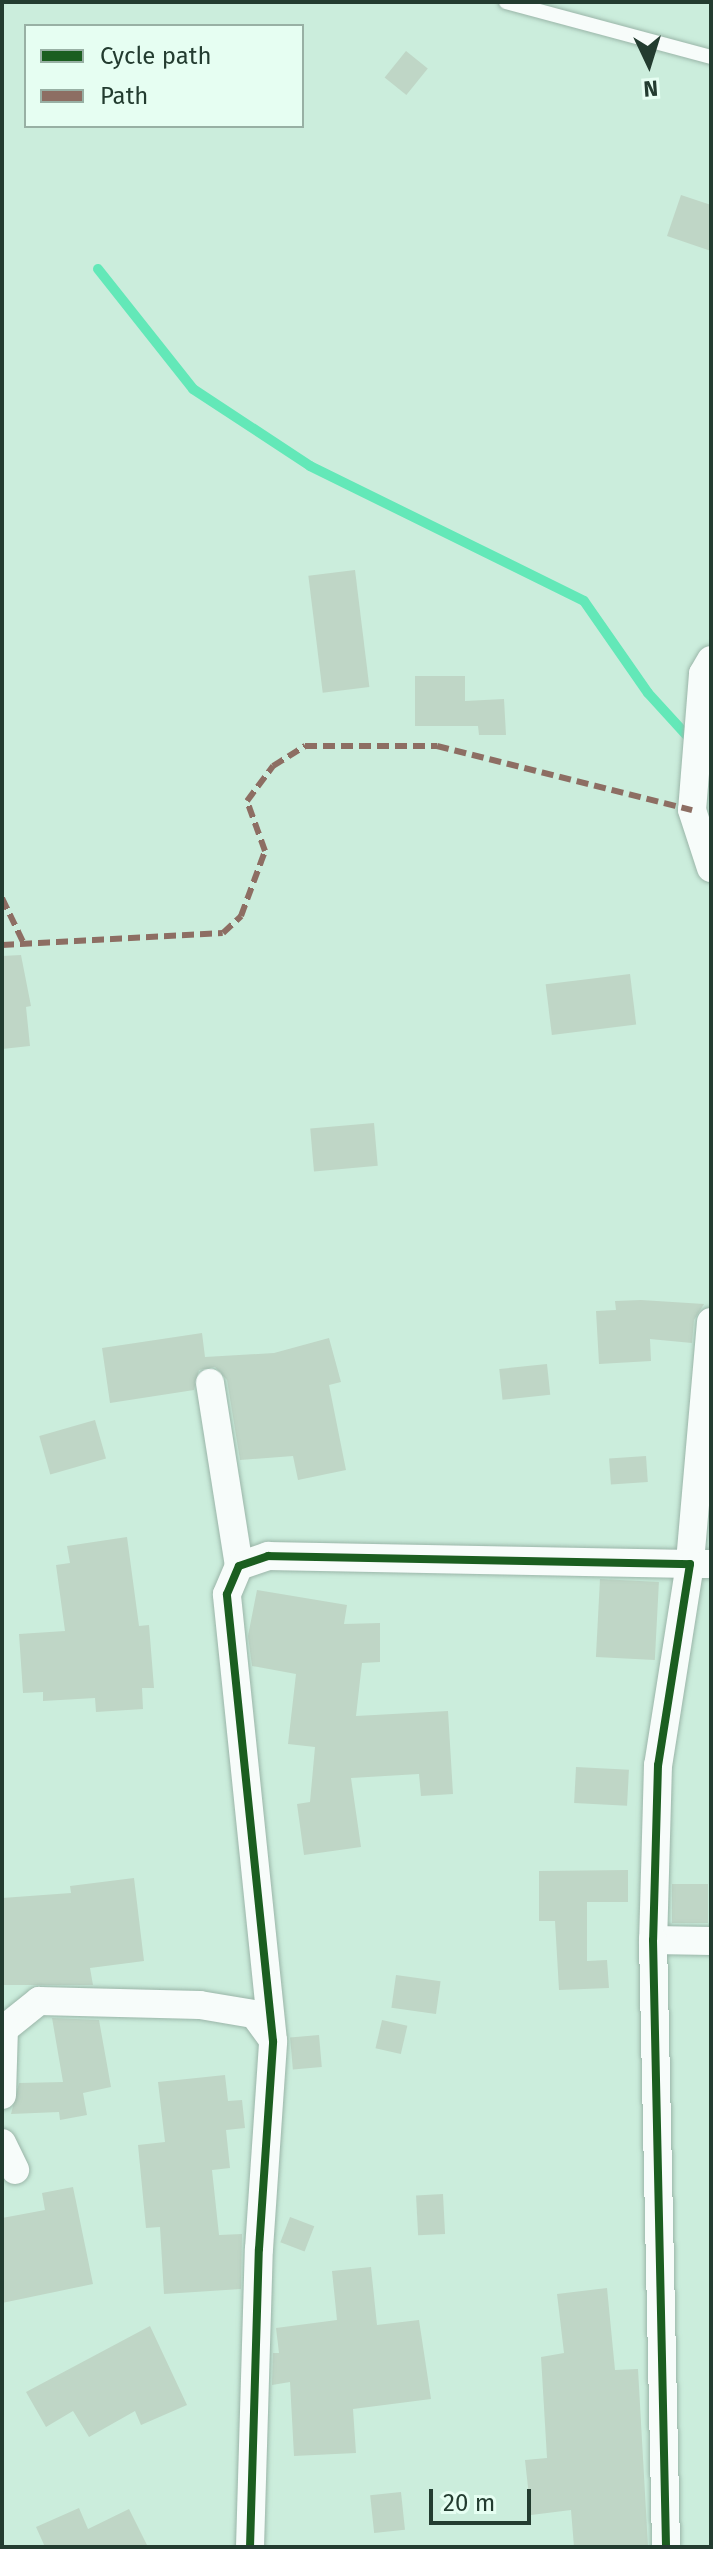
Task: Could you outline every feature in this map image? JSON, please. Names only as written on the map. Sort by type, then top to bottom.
[{"type":"street","points":[[711,660],[703,674],[692,810],[711,868]]},
{"type":"street","points":[[666,2547],[653,1940],[658,1765],[701,1564],[711,1322]]},
{"type":"street","points":[[210,1383],[239,1566],[227,1594],[273,2041],[259,2249],[250,2547]]},
{"type":"street","points":[[239,1566],[268,1556],[701,1564]]},
{"type":"street","points":[[653,1940],[711,1941]]},
{"type":"street","points":[[2,2095],[4,2029],[39,2001],[200,2005],[241,2011],[254,2014],[273,2041]]},
{"type":"street","points":[[2,2143],[15,2170]]},
{"type":"lane","points":[[506,2],[711,57]]},
{"type":"building","points":[[406,51],[428,69],[406,95],[385,77]]},
{"type":"building","points":[[681,195],[711,205],[711,251],[667,236]]},
{"type":"building","points":[[355,570],[369,687],[323,693],[308,576]]},
{"type":"building","points":[[415,676],[465,676],[465,701],[504,699],[506,735],[479,735],[478,726],[415,726]]},
{"type":"building","points":[[21,955],[31,1006],[26,1007],[30,1046],[2,1049],[2,956]]},
{"type":"building","points":[[630,974],[636,1025],[552,1035],[546,984]]},
{"type":"building","points":[[374,1123],[378,1166],[314,1171],[310,1129]]},
{"type":"building","points":[[615,1301],[704,1304],[694,1320],[692,1343],[650,1339],[651,1361],[599,1364],[596,1311],[616,1310]]},
{"type":"building","points":[[202,1333],[205,1357],[274,1353],[329,1338],[341,1382],[329,1385],[346,1470],[298,1480],[293,1456],[240,1460],[227,1380],[215,1367],[199,1370],[194,1390],[110,1403],[102,1348]]},
{"type":"building","points":[[547,1364],[550,1395],[503,1400],[499,1369]]},
{"type":"building","points":[[95,1420],[106,1458],[50,1474],[39,1436]]},
{"type":"building","points":[[646,1456],[648,1482],[611,1485],[609,1459]]},
{"type":"building","points":[[127,1537],[139,1626],[149,1625],[154,1688],[142,1688],[143,1709],[96,1712],[95,1698],[43,1701],[43,1692],[23,1693],[19,1634],[65,1631],[56,1565],[70,1563],[67,1546]]},
{"type":"building","points":[[600,1579],[659,1582],[655,1660],[596,1657]]},
{"type":"building","points":[[257,1590],[347,1605],[344,1624],[380,1623],[380,1662],[362,1663],[356,1716],[448,1711],[453,1794],[421,1796],[419,1774],[351,1778],[361,1847],[304,1855],[297,1804],[310,1802],[315,1747],[288,1744],[296,1674],[252,1666],[248,1636]]},
{"type":"building","points":[[576,1767],[629,1770],[627,1806],[574,1803]]},
{"type":"building","points":[[628,1870],[628,1902],[587,1902],[587,1961],[607,1960],[609,1988],[559,1990],[555,1921],[539,1921],[539,1871]]},
{"type":"building","points":[[134,1878],[144,1961],[90,1968],[93,1985],[2,1985],[2,1898],[71,1893],[70,1886]]},
{"type":"building","points":[[672,1884],[708,1884],[708,1923],[672,1923]]},
{"type":"building","points":[[396,1975],[441,1981],[436,2014],[391,2008]]},
{"type":"building","points":[[52,2018],[99,2020],[111,2087],[83,2093],[87,2115],[60,2120],[59,2112],[11,2114],[19,2083],[63,2082]]},
{"type":"building","points":[[382,2020],[407,2026],[401,2054],[375,2048]]},
{"type":"building","points":[[319,2035],[322,2067],[293,2069],[290,2038]]},
{"type":"building","points":[[225,2075],[228,2101],[242,2100],[245,2128],[226,2130],[230,2168],[212,2170],[219,2235],[242,2234],[241,2289],[164,2294],[160,2227],[146,2228],[138,2145],[165,2142],[158,2082]]},
{"type":"building","points":[[73,2187],[93,2284],[2,2303],[2,2218],[45,2210],[42,2193]]},
{"type":"building","points":[[443,2194],[445,2234],[418,2235],[416,2195]]},
{"type":"building","points":[[290,2217],[314,2226],[305,2252],[280,2242]]},
{"type":"building","points":[[371,2267],[377,2325],[419,2320],[431,2399],[353,2409],[356,2453],[294,2456],[290,2382],[272,2385],[273,2353],[279,2353],[276,2328],[337,2320],[332,2271]]},
{"type":"building","points":[[607,2288],[615,2370],[638,2369],[648,2547],[574,2547],[571,2510],[531,2515],[525,2460],[547,2458],[541,2357],[564,2353],[557,2294]]},
{"type":"building","points":[[150,2326],[187,2405],[141,2425],[135,2411],[89,2437],[73,2411],[46,2427],[26,2392]]},
{"type":"building","points":[[401,2492],[405,2530],[374,2533],[370,2495]]},
{"type":"building","points":[[79,2508],[88,2529],[129,2509],[148,2547],[45,2547],[36,2527]]},
{"type":"waterway","points":[[98,269],[193,389],[310,466],[584,601],[648,693],[711,762]]},
{"type":"marked path","points":[[2,945],[223,933],[241,916],[265,851],[247,801],[273,766],[305,746],[437,746],[692,810]]},
{"type":"marked path","points":[[2,898],[24,944]]},
{"type":"cycle path","points":[[250,2547],[259,2249],[273,2041],[227,1594],[239,1566],[268,1556],[690,1564],[658,1765],[653,1940],[666,2547]]}]
